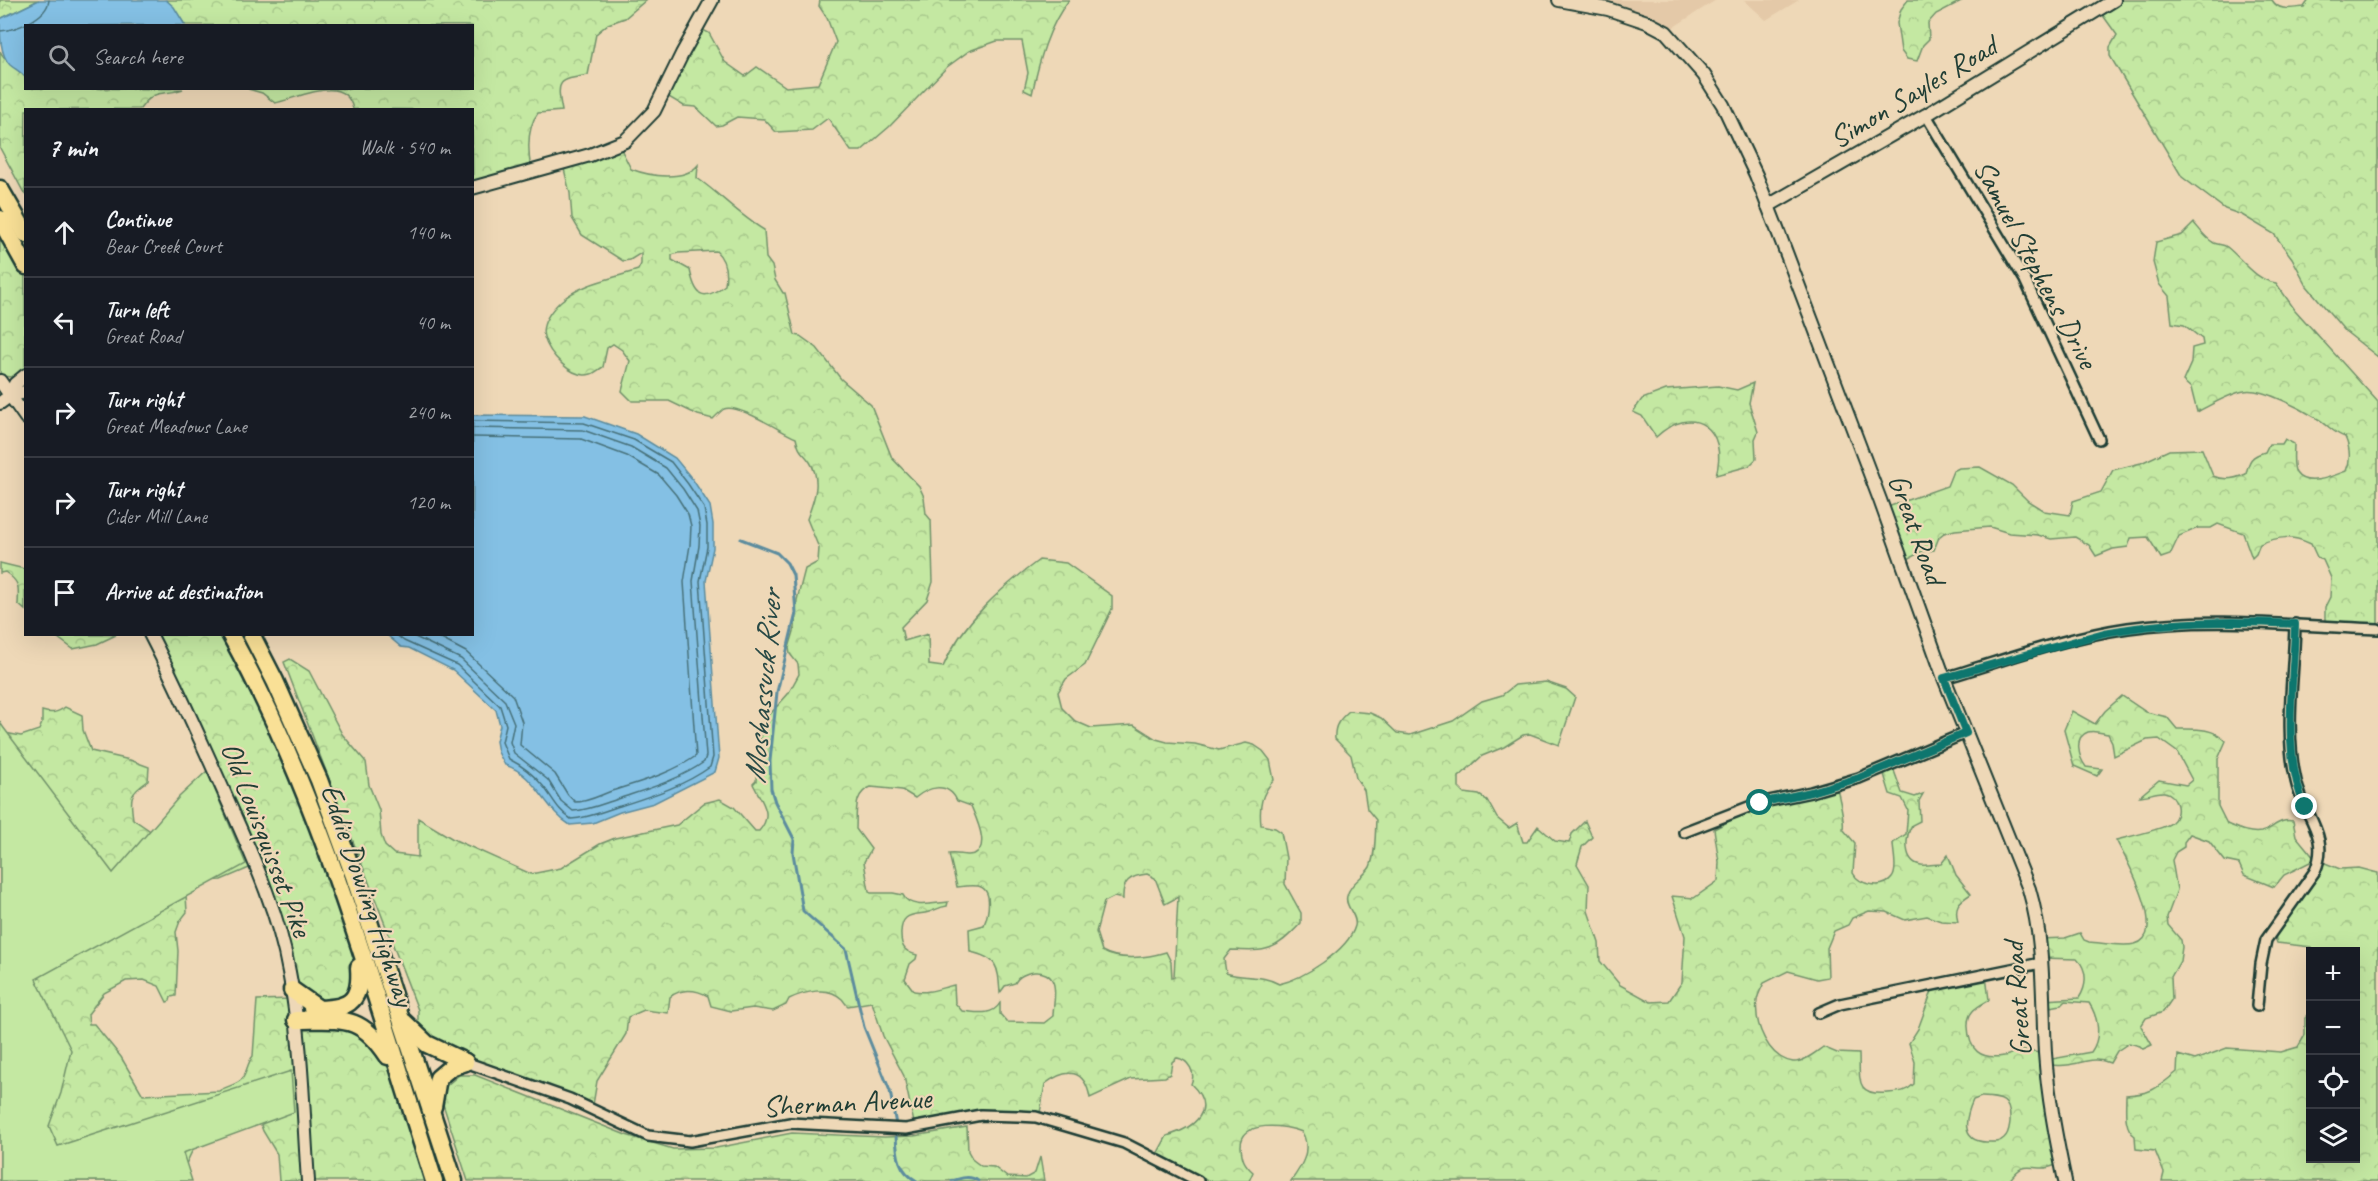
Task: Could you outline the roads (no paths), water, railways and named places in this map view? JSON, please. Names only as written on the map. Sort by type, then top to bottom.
[{"type":"highway","points":[[0,189],[24,231]]},
{"type":"highway","points":[[0,219],[24,262]]},
{"type":"highway","name":"Eddie Dowling Highway","points":[[231,636],[288,753],[357,942],[434,1181]]},
{"type":"highway","name":"Eddie Dowling Highway","points":[[251,636],[275,681],[319,780],[354,876],[454,1181]]},
{"type":"highway","points":[[295,1015],[319,1009],[334,1009],[351,1002],[360,984],[357,942]]},
{"type":"highway","points":[[292,990],[319,1009]]},
{"type":"highway","points":[[295,1015],[347,1021],[360,1025],[377,1038],[400,1073]]},
{"type":"highway","points":[[402,1020],[427,1044],[465,1062]]},
{"type":"highway","points":[[432,1114],[438,1078],[451,1067],[465,1062]]},
{"type":"street","points":[[474,187],[590,155],[625,141],[654,111],[712,0]]},
{"type":"street","name":"Great Road","points":[[1558,0],[1608,9],[1647,22],[1666,33],[1704,75],[1723,105],[1768,206],[1880,500],[1944,678],[2029,889],[2038,927],[2050,1106],[2064,1181]]},
{"type":"street","name":"Simon Sayles Road","points":[[1768,206],[1926,115],[2114,0]]},
{"type":"street","name":"Samuel Stephens Drive","points":[[1926,115],[2025,280],[2099,439]]},
{"type":"street","points":[[11,395],[15,384],[24,377]]},
{"type":"street","points":[[0,381],[24,415]]},
{"type":"street","points":[[0,404],[11,395],[24,392]]},
{"type":"street","points":[[1944,678],[2079,638],[2130,628],[2211,622],[2378,629]]},
{"type":"street","points":[[2257,1006],[2266,940],[2306,886],[2320,860],[2319,837],[2299,792],[2293,760],[2290,722],[2295,624]]},
{"type":"street","name":"Old Louisquisset Pike","points":[[151,636],[173,678],[258,872],[282,944],[295,1015],[308,1181]]},
{"type":"street","points":[[1684,831],[1760,803],[1811,792],[1859,778],[1966,733]]},
{"type":"street","points":[[1819,1013],[1840,1004],[2041,963]]},
{"type":"street","name":"Sherman Avenue","points":[[465,1062],[570,1100],[648,1136],[690,1141],[790,1123],[906,1129],[981,1115],[1036,1117],[1124,1143],[1198,1181]]},
{"type":"water","points":[[39,0],[166,0],[174,7],[184,24],[24,24],[24,76],[10,65],[4,56],[0,19]]},
{"type":"water","points":[[474,415],[585,416],[636,434],[675,458],[710,506],[713,548],[706,581],[719,758],[715,772],[654,803],[620,812],[593,823],[570,825],[553,810],[525,776],[505,765],[498,752],[496,741],[500,725],[496,710],[453,670],[409,648],[401,647],[388,636],[474,636]]},
{"type":"waterway","name":"Moshassuck River","points":[[741,539],[777,553],[787,563],[793,575],[796,613],[777,692],[770,761],[771,789],[794,839],[793,853],[803,911],[846,949],[864,1027],[890,1091],[896,1125]]},
{"type":"waterway","name":"Moshassuck River","points":[[896,1136],[898,1156],[902,1167],[917,1181]]},
{"type":"waterway","name":"Moshassuck River","points":[[952,1181],[962,1178],[978,1181]]}]
